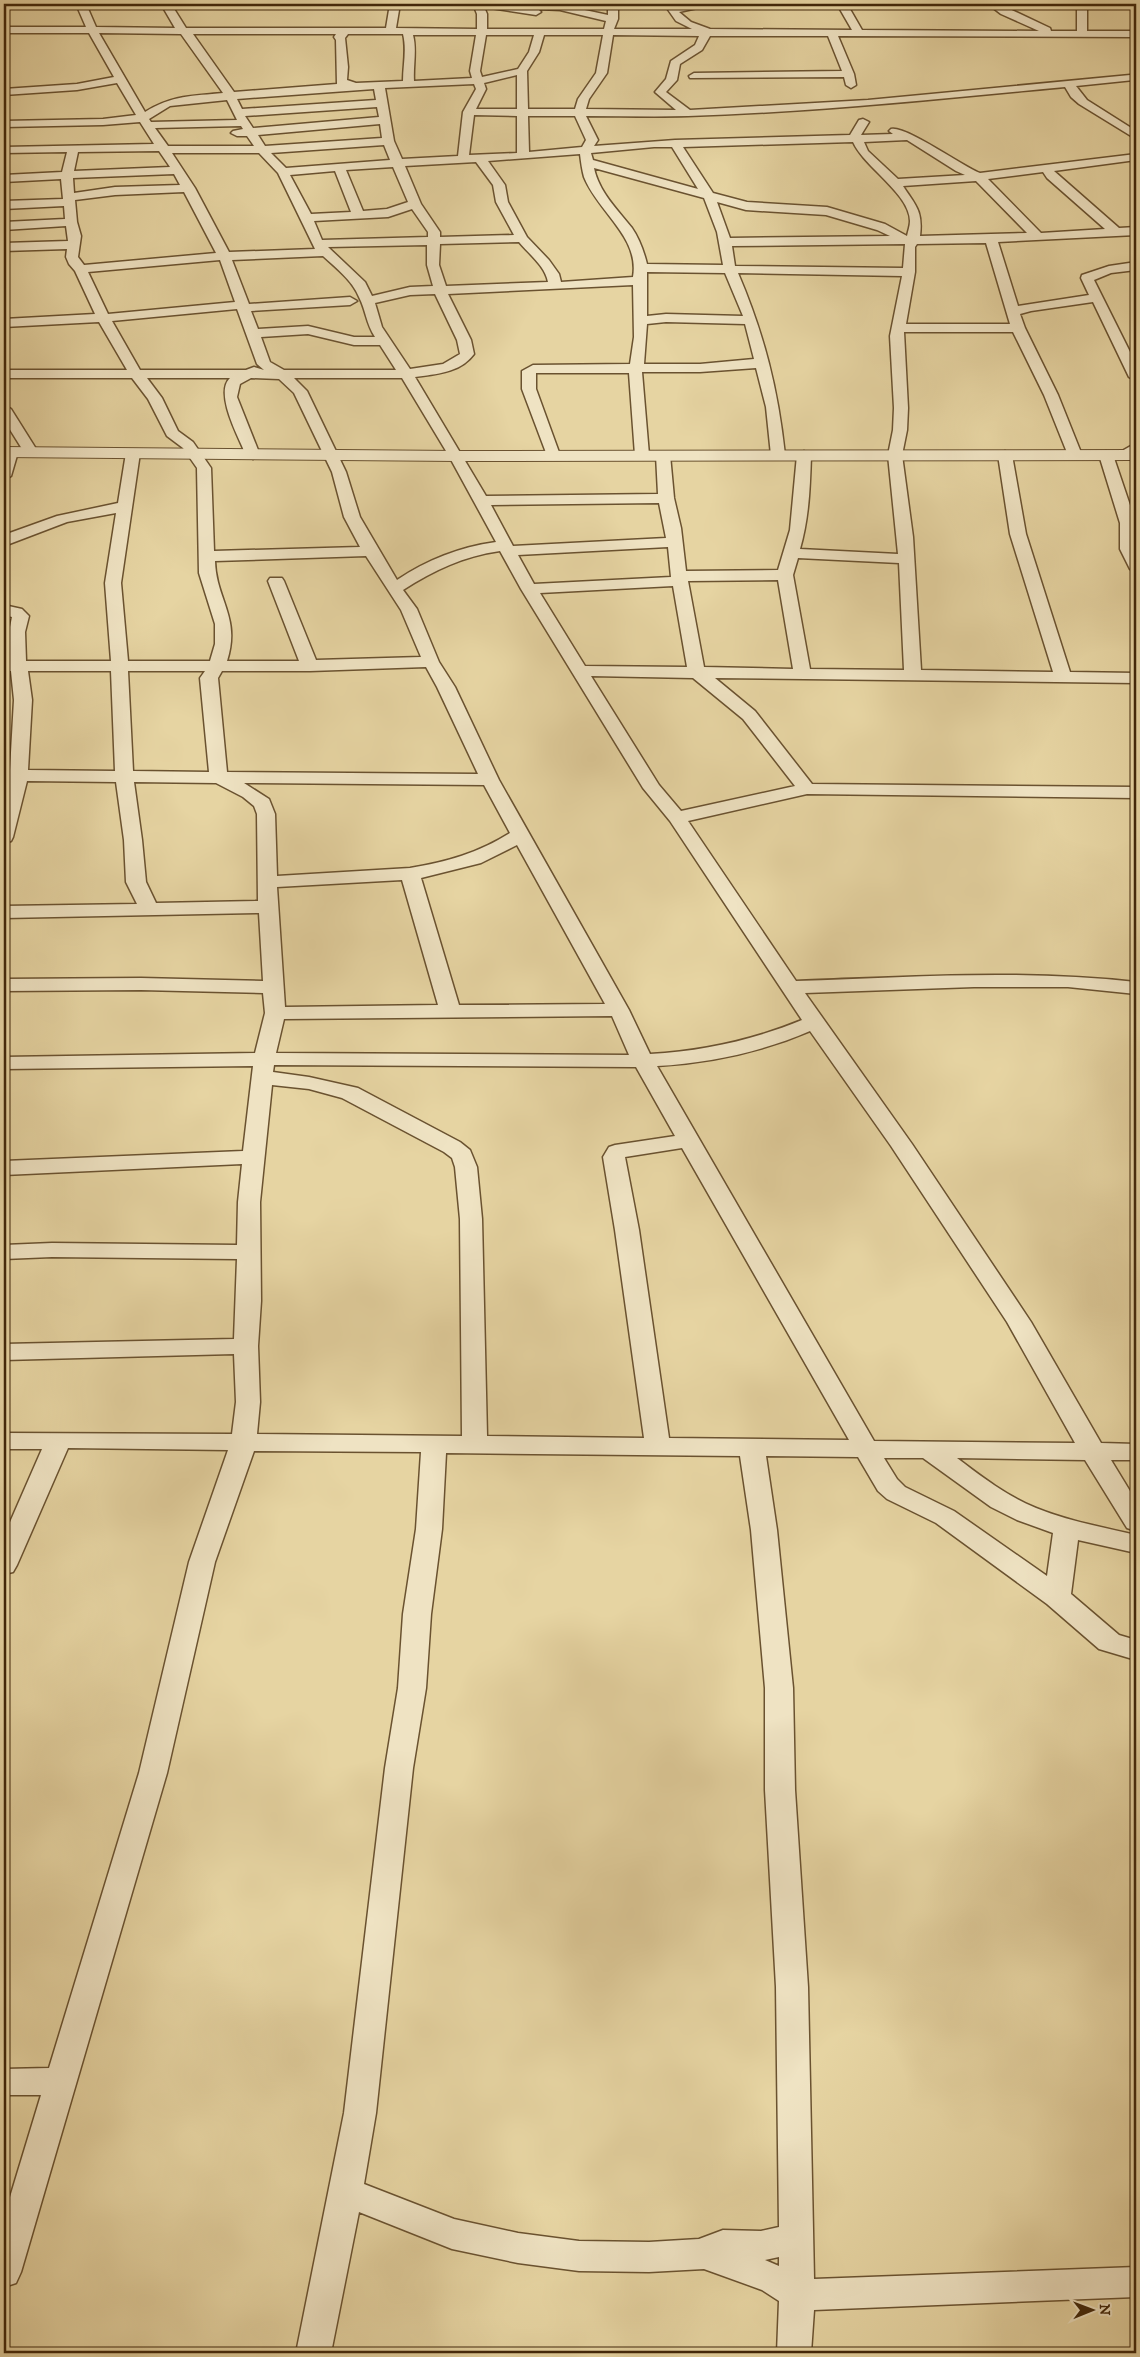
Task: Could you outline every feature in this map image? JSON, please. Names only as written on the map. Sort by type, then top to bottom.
[{"type":"street","points":[[81,4],[93,31],[121,79],[144,99],[183,100]]},
{"type":"street","points":[[166,4],[178,25],[185,31],[230,95],[262,150],[283,172],[322,248],[360,285],[368,302],[375,327],[456,456],[529,589],[652,788],[677,818],[814,1022],[901,1144],[1019,1322],[1093,1452],[1136,1522]]},
{"type":"street","points":[[392,31],[396,4]]},
{"type":"street","points":[[464,160],[470,112],[480,95],[475,71],[482,14],[478,4]]},
{"type":"street","points":[[485,4],[536,12],[547,18]]},
{"type":"street","points":[[522,4],[527,6],[553,6],[591,17],[613,20]]},
{"type":"street","points":[[613,4],[613,20],[608,32],[603,70],[597,82],[581,103],[582,117],[592,140],[586,156],[590,177],[610,210],[627,230],[633,242],[640,275],[642,321],[635,390],[642,455]]},
{"type":"street","points":[[703,4],[671,7],[675,15],[687,24],[721,33]]},
{"type":"street","points":[[842,4],[859,33]]},
{"type":"street","points":[[993,4],[1024,21],[1056,34]]},
{"type":"street","points":[[1082,4],[1082,34]]},
{"type":"street","points":[[4,30],[1136,34]]},
{"type":"street","points":[[345,32],[339,37],[341,40],[339,51],[344,73],[341,82],[357,87]]},
{"type":"street","points":[[407,32],[411,46],[408,67],[409,84]]},
{"type":"street","points":[[522,156],[521,113],[517,88],[522,72],[534,52],[540,32]]},
{"type":"street","points":[[687,113],[660,92],[672,82],[675,73],[674,63],[700,47],[704,43],[706,32]]},
{"type":"street","points":[[832,33],[849,74],[856,102],[871,124],[909,137],[960,169],[979,177],[1038,237]]},
{"type":"street","points":[[1117,34],[1136,40]]},
{"type":"street","points":[[145,122],[166,104],[183,100],[230,95],[409,84],[478,83],[522,72]]},
{"type":"street","points":[[675,73],[770,86]]},
{"type":"street","points":[[694,76],[849,74]]},
{"type":"street","points":[[470,112],[639,119],[662,112],[687,113],[822,106],[856,102],[868,103],[1070,86],[1133,77]]},
{"type":"street","points":[[1111,92],[1133,77]]},
{"type":"street","points":[[4,92],[77,87],[121,79]]},
{"type":"street","points":[[478,83],[496,87]]},
{"type":"street","points":[[4,374],[279,372],[406,374],[454,364],[463,360],[467,354],[464,340],[440,290],[438,277],[433,265],[434,232],[415,204],[388,142],[379,86]]},
{"type":"street","points":[[1070,86],[1083,102],[1136,136]]},
{"type":"street","points":[[800,95],[806,101],[822,106]]},
{"type":"street","points":[[144,99],[145,122],[189,188],[226,257],[242,307],[264,364],[279,372],[300,391],[332,455],[352,517],[394,589],[409,609],[431,662],[446,687],[490,780],[619,1010],[643,1061],[888,1485],[896,1493],[945,1517],[1057,1596],[1109,1642],[1136,1650]]},
{"type":"street","points":[[1098,112],[1102,100]]},
{"type":"street","points":[[4,178],[67,175],[169,156],[195,149],[223,136],[244,122],[382,103]]},
{"type":"street","points":[[4,124],[384,120]]},
{"type":"street","points":[[871,124],[855,134],[856,139],[863,152],[895,183],[914,211],[916,227],[908,240],[909,272],[898,328],[900,430],[894,455],[905,537],[911,614],[913,676]]},
{"type":"street","points":[[283,172],[522,156],[586,156],[675,143],[909,137]]},
{"type":"street","points":[[195,149],[262,150],[388,142]]},
{"type":"street","points":[[675,143],[710,198],[723,232],[732,271],[751,320],[773,407],[778,455]]},
{"type":"street","points":[[4,150],[73,149],[169,156]]},
{"type":"street","points":[[4,2272],[153,1773],[202,1562],[244,1442],[248,1402],[246,1346],[249,1202],[263,1068],[275,1013],[268,907],[266,814],[262,803],[249,793],[219,777],[214,759],[215,728],[209,678],[218,666],[222,650],[223,619],[219,605],[210,588],[204,468],[196,454],[172,433],[155,398],[136,374],[104,318],[81,269],[75,264],[72,257],[72,245],[75,236],[67,175],[73,149]]},
{"type":"street","points":[[586,156],[710,198],[746,206],[827,211],[881,227],[908,240]]},
{"type":"street","points":[[480,159],[499,185],[502,202],[522,238],[553,274],[555,285]]},
{"type":"street","points":[[895,183],[942,181],[1028,170],[1049,172],[1132,161]]},
{"type":"street","points":[[339,167],[347,191],[358,214]]},
{"type":"street","points":[[1049,172],[1116,232]]},
{"type":"street","points":[[4,205],[69,200],[115,191],[189,188]]},
{"type":"street","points":[[307,218],[394,212],[415,204]]},
{"type":"street","points":[[4,226],[72,222]]},
{"type":"street","points":[[724,242],[991,239],[1136,231]]},
{"type":"street","points":[[81,269],[434,239],[522,238]]},
{"type":"street","points":[[991,239],[1018,328],[1051,395],[1075,455]]},
{"type":"street","points":[[4,247],[72,245]]},
{"type":"street","points":[[1136,266],[1087,278],[1136,377]]},
{"type":"street","points":[[368,302],[410,291],[555,285],[640,275],[732,271],[909,272]]},
{"type":"street","points":[[348,272],[345,283],[350,301],[357,312],[375,327]]},
{"type":"street","points":[[1014,312],[1029,307],[1096,298]]},
{"type":"street","points":[[4,323],[350,301]]},
{"type":"street","points":[[642,321],[666,318],[751,320]]},
{"type":"street","points":[[898,328],[1018,328]]},
{"type":"street","points":[[253,333],[308,330],[348,340],[384,341]]},
{"type":"street","points":[[553,455],[531,395],[529,371],[541,368],[716,367],[762,363]]},
{"type":"street","points":[[253,455],[230,397],[233,382],[262,368],[264,364]]},
{"type":"street","points":[[4,408],[31,452]]},
{"type":"street","points":[[640,433],[665,445],[700,455]]},
{"type":"street","points":[[4,476],[8,452],[456,456],[663,454],[1075,455],[1125,453],[1125,513],[1128,523],[1128,548],[1136,566]]},
{"type":"street","points":[[133,453],[113,583],[114,609],[120,650],[124,777],[133,840],[136,882],[149,909]]},
{"type":"street","points":[[663,454],[666,498],[696,671],[749,715],[807,789]]},
{"type":"street","points":[[802,674],[786,575],[790,553],[798,530],[802,500],[804,455]]},
{"type":"street","points":[[1005,455],[1018,534],[1063,678]]},
{"type":"street","points":[[480,501],[666,498]]},
{"type":"street","points":[[4,541],[55,519],[124,507]]},
{"type":"street","points":[[394,589],[426,567],[474,549],[675,542]]},
{"type":"street","points":[[207,556],[371,551]]},
{"type":"street","points":[[790,553],[906,559]]},
{"type":"street","points":[[529,589],[679,579],[786,575]]},
{"type":"street","points":[[276,581],[310,666]]},
{"type":"street","points":[[4,610],[16,612],[21,616],[11,666],[23,690],[22,718],[11,775],[4,837]]},
{"type":"street","points":[[11,666],[119,664],[310,666],[431,662]]},
{"type":"street","points":[[580,671],[1136,678]]},
{"type":"street","points":[[4,719],[22,718]]},
{"type":"street","points":[[11,775],[490,780]]},
{"type":"street","points":[[677,818],[807,789],[1136,793]]},
{"type":"street","points":[[267,882],[410,874],[466,862],[494,851],[521,834]]},
{"type":"street","points":[[410,874],[450,1011]]},
{"type":"street","points":[[4,912],[268,907]]},
{"type":"street","points":[[792,987],[974,981],[1068,981],[1136,988]]},
{"type":"street","points":[[4,985],[140,984],[272,988]]},
{"type":"street","points":[[275,1013],[619,1010]]},
{"type":"street","points":[[4,1063],[263,1068],[684,1059],[732,1051],[814,1022]]},
{"type":"street","points":[[263,1068],[309,1083],[350,1093],[452,1147],[462,1155],[466,1167],[471,1219],[475,1445]]},
{"type":"street","points":[[658,1448],[627,1230],[614,1157],[617,1152],[624,1150],[689,1140]]},
{"type":"street","points":[[4,1168],[254,1157]]},
{"type":"street","points":[[4,1252],[52,1250],[248,1252]]},
{"type":"street","points":[[4,1352],[246,1346]]},
{"type":"street","points":[[4,1442],[59,1440],[1136,1452]]},
{"type":"street","points":[[4,1565],[59,1440]]},
{"type":"street","points":[[312,2353],[346,2192],[360,2113],[398,1768],[412,1688],[417,1614],[429,1529],[434,1445]]},
{"type":"street","points":[[752,1449],[764,1530],[779,1688],[780,1790],[792,1987],[798,2294],[794,2353]]},
{"type":"street","points":[[931,1451],[983,1490],[1026,1514],[1067,1527],[1136,1544]]},
{"type":"street","points":[[1057,1596],[1067,1527]]},
{"type":"street","points":[[4,2082],[61,2081]]},
{"type":"street","points":[[346,2192],[452,2234],[518,2248],[579,2256],[649,2257],[704,2254],[774,2279],[798,2294],[834,2295],[1136,2282]]},
{"type":"street","points":[[704,2254],[716,2247],[730,2243],[768,2244],[797,2236]]}]
